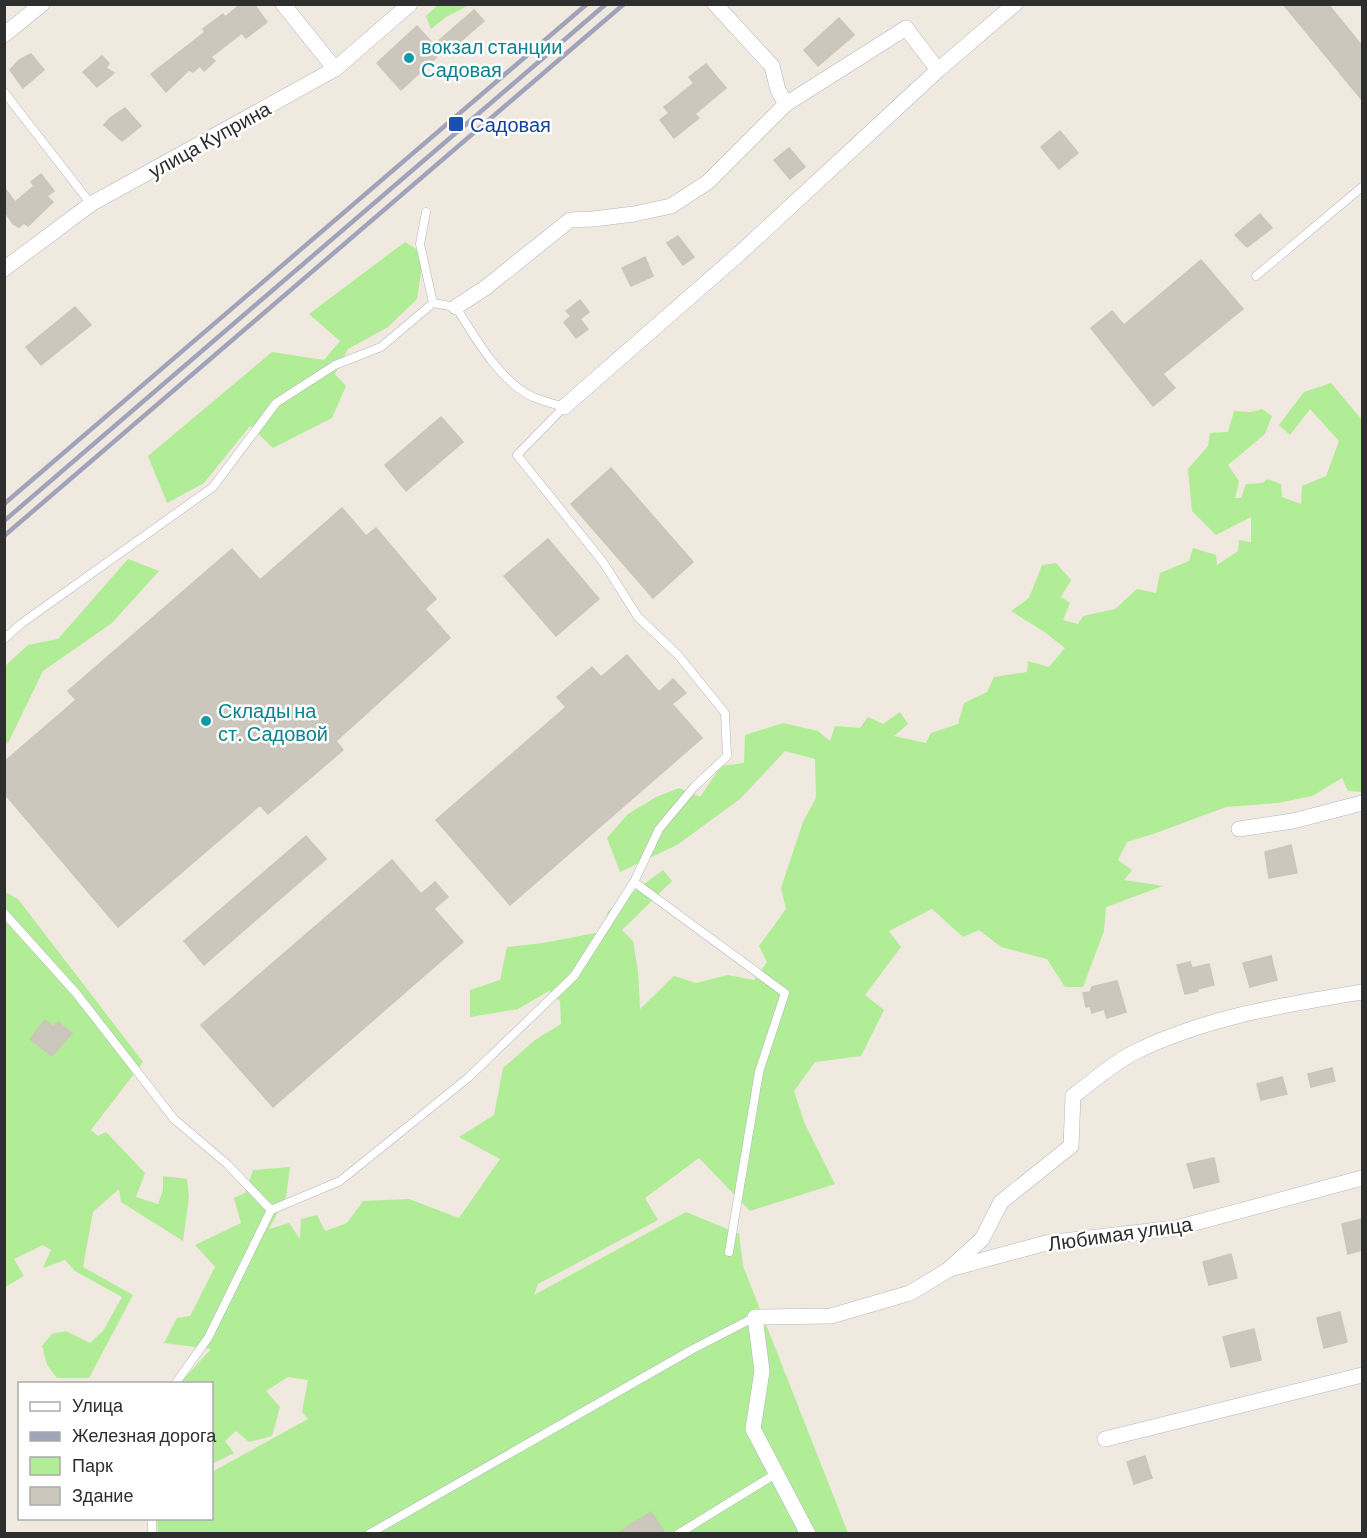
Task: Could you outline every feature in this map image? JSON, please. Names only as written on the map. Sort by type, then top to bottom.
[{"type":"street","points":[[4,35],[42,4]]},
{"type":"street","points":[[283,4],[335,69]]},
{"type":"street","name":"улица Куприна","points":[[4,269],[91,204],[335,69],[410,4]]},
{"type":"street","points":[[715,4],[772,66],[778,90],[786,104]]},
{"type":"street","points":[[564,407],[740,253],[938,70],[1015,4]]},
{"type":"street","points":[[456,307],[494,281],[570,220],[634,214],[671,206],[708,182],[786,104],[906,28],[938,70]]},
{"type":"street","points":[[1239,829],[1293,821],[1362,803]]},
{"type":"street","points":[[808,1533],[753,1429],[762,1371],[755,1317],[831,1316],[910,1293],[948,1270],[982,1239],[1001,1203],[1071,1146],[1073,1096],[1131,1054],[1200,1025],[1283,1005],[1362,992]]},
{"type":"street","name":"Любимая улица","points":[[948,1270],[1046,1243],[1176,1228],[1362,1178]]},
{"type":"street","points":[[1105,1439],[1362,1375]]},
{"type":"lane","points":[[4,92],[91,204]]},
{"type":"lane","points":[[1256,276],[1362,187]]},
{"type":"lane","points":[[426,212],[420,244],[433,303]]},
{"type":"lane","points":[[176,1382],[208,1338],[271,1210],[340,1181],[469,1077],[574,976],[633,882],[659,829],[694,787],[726,756],[725,713],[678,655],[638,617],[603,562],[517,455],[564,407],[531,396],[508,378],[483,350],[456,307],[433,303]]},
{"type":"lane","points":[[4,639],[32,616],[213,487],[276,403],[335,365],[381,347],[433,303]]},
{"type":"lane","points":[[633,882],[785,993],[759,1072],[729,1252]]},
{"type":"lane","points":[[4,913],[76,993],[174,1119],[227,1164],[271,1210]]},
{"type":"lane","points":[[369,1533],[683,1355],[755,1317]]},
{"type":"lane","points":[[678,1533],[777,1473]]},
{"type":"green space","points":[[439,4],[469,5],[446,17],[431,29],[426,16]]},
{"type":"green space","points":[[405,242],[424,254],[417,299],[388,327],[348,349],[335,374],[346,386],[332,418],[273,448],[250,426],[204,483],[167,503],[148,456],[272,352],[324,360],[340,341],[309,314]]},
{"type":"green space","points":[[1331,383],[1362,420],[1362,792],[1348,791],[1342,778],[1312,796],[1278,803],[1226,807],[1127,842],[1118,860],[1132,870],[1124,880],[1163,886],[1106,907],[1104,931],[1083,987],[1065,987],[1047,959],[1001,947],[979,930],[963,937],[932,909],[889,931],[901,947],[865,995],[884,1010],[861,1056],[815,1062],[794,1091],[804,1122],[835,1184],[750,1211],[699,1158],[645,1198],[658,1220],[538,1284],[534,1295],[686,1212],[739,1234],[743,1266],[848,1533],[158,1534],[157,1520],[213,1520],[213,1471],[308,1419],[302,1412],[308,1380],[288,1377],[266,1391],[280,1407],[272,1436],[249,1442],[236,1431],[225,1441],[234,1453],[213,1464],[213,1382],[181,1382],[211,1349],[164,1343],[177,1318],[190,1316],[215,1267],[195,1245],[241,1223],[234,1198],[245,1193],[253,1170],[290,1167],[286,1197],[269,1229],[289,1223],[300,1239],[301,1219],[317,1215],[325,1231],[347,1223],[363,1201],[409,1199],[459,1218],[500,1159],[459,1137],[494,1115],[503,1068],[535,1040],[561,1024],[560,1001],[549,991],[518,1009],[470,1017],[470,990],[500,980],[507,947],[601,932],[608,911],[663,870],[672,881],[622,930],[633,941],[638,971],[640,1009],[674,976],[696,983],[728,975],[754,980],[767,962],[759,946],[786,909],[781,888],[803,822],[816,798],[815,759],[785,751],[740,799],[677,845],[620,872],[607,838],[628,814],[656,797],[679,788],[700,797],[721,766],[744,763],[745,735],[783,723],[818,731],[830,741],[835,726],[860,728],[868,717],[883,724],[900,712],[908,724],[894,736],[926,743],[931,733],[958,724],[964,703],[987,692],[994,677],[1027,672],[1028,661],[1049,667],[1065,648],[1011,611],[1029,598],[1042,565],[1056,563],[1071,580],[1061,597],[1070,603],[1063,620],[1078,624],[1083,616],[1115,609],[1137,589],[1156,593],[1160,573],[1189,561],[1193,548],[1216,555],[1217,565],[1238,551],[1239,540],[1251,542],[1251,517],[1216,535],[1192,511],[1188,469],[1208,446],[1210,433],[1228,432],[1234,411],[1251,412],[1262,409],[1272,416],[1265,434],[1228,465],[1239,481],[1235,498],[1241,498],[1246,484],[1263,483],[1267,479],[1281,484],[1282,497],[1301,504],[1302,486],[1326,476],[1339,441],[1310,409],[1290,435],[1279,425],[1304,392]]},
{"type":"green space","points":[[128,559],[159,571],[112,623],[43,671],[5,745],[5,666],[28,645],[58,639]]},
{"type":"green space","points":[[5,892],[18,899],[143,1062],[91,1130],[98,1136],[106,1132],[145,1173],[136,1197],[158,1204],[163,1190],[163,1176],[187,1179],[189,1197],[183,1241],[121,1202],[119,1189],[93,1212],[83,1267],[133,1295],[89,1378],[57,1378],[47,1365],[42,1346],[52,1334],[66,1331],[90,1343],[103,1331],[122,1297],[75,1271],[65,1260],[43,1268],[51,1250],[43,1245],[14,1259],[24,1276],[5,1287]]},
{"type":"building","points":[[241,4],[254,4],[267,22],[246,38],[242,33],[211,57],[215,61],[204,71],[200,66],[193,72],[189,70],[166,92],[151,74],[205,32],[203,29],[223,14],[225,17]]},
{"type":"building","points":[[1283,4],[1328,4],[1362,46],[1362,100]]},
{"type":"building","name":"вокзал станции Садовая","points":[[474,10],[484,21],[455,46],[452,43],[401,90],[377,63],[417,26],[434,45]]},
{"type":"building","points":[[839,18],[854,35],[818,66],[804,50]]},
{"type":"building","points":[[31,54],[44,70],[23,88],[10,70],[19,60]]},
{"type":"building","points":[[102,56],[109,63],[106,68],[114,73],[97,87],[83,72]]},
{"type":"building","points":[[706,64],[726,88],[695,114],[699,118],[674,138],[660,120],[669,113],[664,107],[694,83],[689,77]]},
{"type":"building","points":[[125,108],[141,126],[122,141],[104,125]]},
{"type":"building","points":[[1060,131],[1078,153],[1059,169],[1041,147]]},
{"type":"building","points":[[789,148],[805,167],[790,179],[774,160]]},
{"type":"building","points":[[41,174],[54,191],[47,196],[53,202],[28,226],[24,223],[19,227],[13,224],[4,210],[4,187],[15,202],[34,186],[31,182]]},
{"type":"building","points":[[1260,214],[1272,228],[1247,247],[1235,235]]},
{"type":"building","points":[[678,236],[694,257],[683,265],[667,243]]},
{"type":"building","points":[[645,257],[653,276],[631,286],[622,268]]},
{"type":"building","points":[[1201,260],[1243,309],[1163,374],[1175,388],[1153,406],[1091,328],[1112,311],[1124,325]]},
{"type":"building","points":[[580,300],[589,312],[580,319],[588,329],[576,338],[564,322],[571,316],[566,311]]},
{"type":"building","points":[[75,307],[91,325],[41,365],[26,347]]},
{"type":"building","points":[[441,417],[463,442],[406,491],[385,465]]},
{"type":"building","points":[[611,468],[693,562],[653,598],[571,504]]},
{"type":"building","name":"Склады на ст. Садовой","points":[[342,508],[366,536],[376,528],[436,599],[425,609],[450,638],[336,741],[343,750],[268,814],[260,805],[118,927],[4,793],[4,762],[76,700],[68,691],[232,549],[260,580]]},
{"type":"building","points":[[548,539],[599,599],[556,636],[504,576]]},
{"type":"building","points":[[627,655],[659,692],[673,679],[686,693],[672,704],[702,738],[510,905],[436,820],[566,707],[557,697],[592,667],[601,677]]},
{"type":"building","points":[[306,836],[326,859],[204,965],[184,941]]},
{"type":"building","points":[[1291,845],[1297,873],[1269,878],[1265,852]]},
{"type":"building","points":[[392,860],[421,894],[435,882],[448,897],[434,909],[463,942],[273,1107],[201,1025]]},
{"type":"building","points":[[1271,956],[1277,980],[1250,987],[1243,963]]},
{"type":"building","points":[[1190,962],[1192,968],[1209,964],[1214,985],[1185,994],[1177,965]]},
{"type":"building","points":[[1117,981],[1126,1012],[1107,1018],[1104,1009],[1092,1013],[1090,1006],[1086,1007],[1083,993],[1090,992],[1092,987]]},
{"type":"building","points":[[45,1020],[53,1027],[58,1022],[72,1033],[52,1056],[30,1039]]},
{"type":"building","points":[[1332,1068],[1335,1081],[1311,1087],[1308,1074]]},
{"type":"building","points":[[1282,1077],[1287,1094],[1261,1100],[1257,1084]]},
{"type":"building","points":[[1214,1158],[1219,1182],[1194,1188],[1187,1164]]},
{"type":"building","points":[[1362,1219],[1362,1250],[1348,1254],[1342,1224]]},
{"type":"building","points":[[1231,1254],[1237,1278],[1209,1285],[1203,1262]]},
{"type":"building","points":[[1340,1312],[1347,1342],[1324,1348],[1317,1318]]},
{"type":"building","points":[[1254,1329],[1261,1360],[1231,1367],[1223,1337]]},
{"type":"building","points":[[1145,1456],[1152,1478],[1134,1484],[1127,1462]]},
{"type":"building","points":[[651,1512],[665,1533],[618,1533]]},
{"type":"railway","points":[[4,504],[587,4]]},
{"type":"railway","points":[[4,521],[606,4]]},
{"type":"railway","points":[[4,536],[624,4]]},
{"type":"place","name":"вокзал станции Садовая","points":[[409,58]]},
{"type":"place","name":"Садовая","points":[[456,124]]},
{"type":"place","name":"Склады на ст. Садовой","points":[[206,721]]}]
